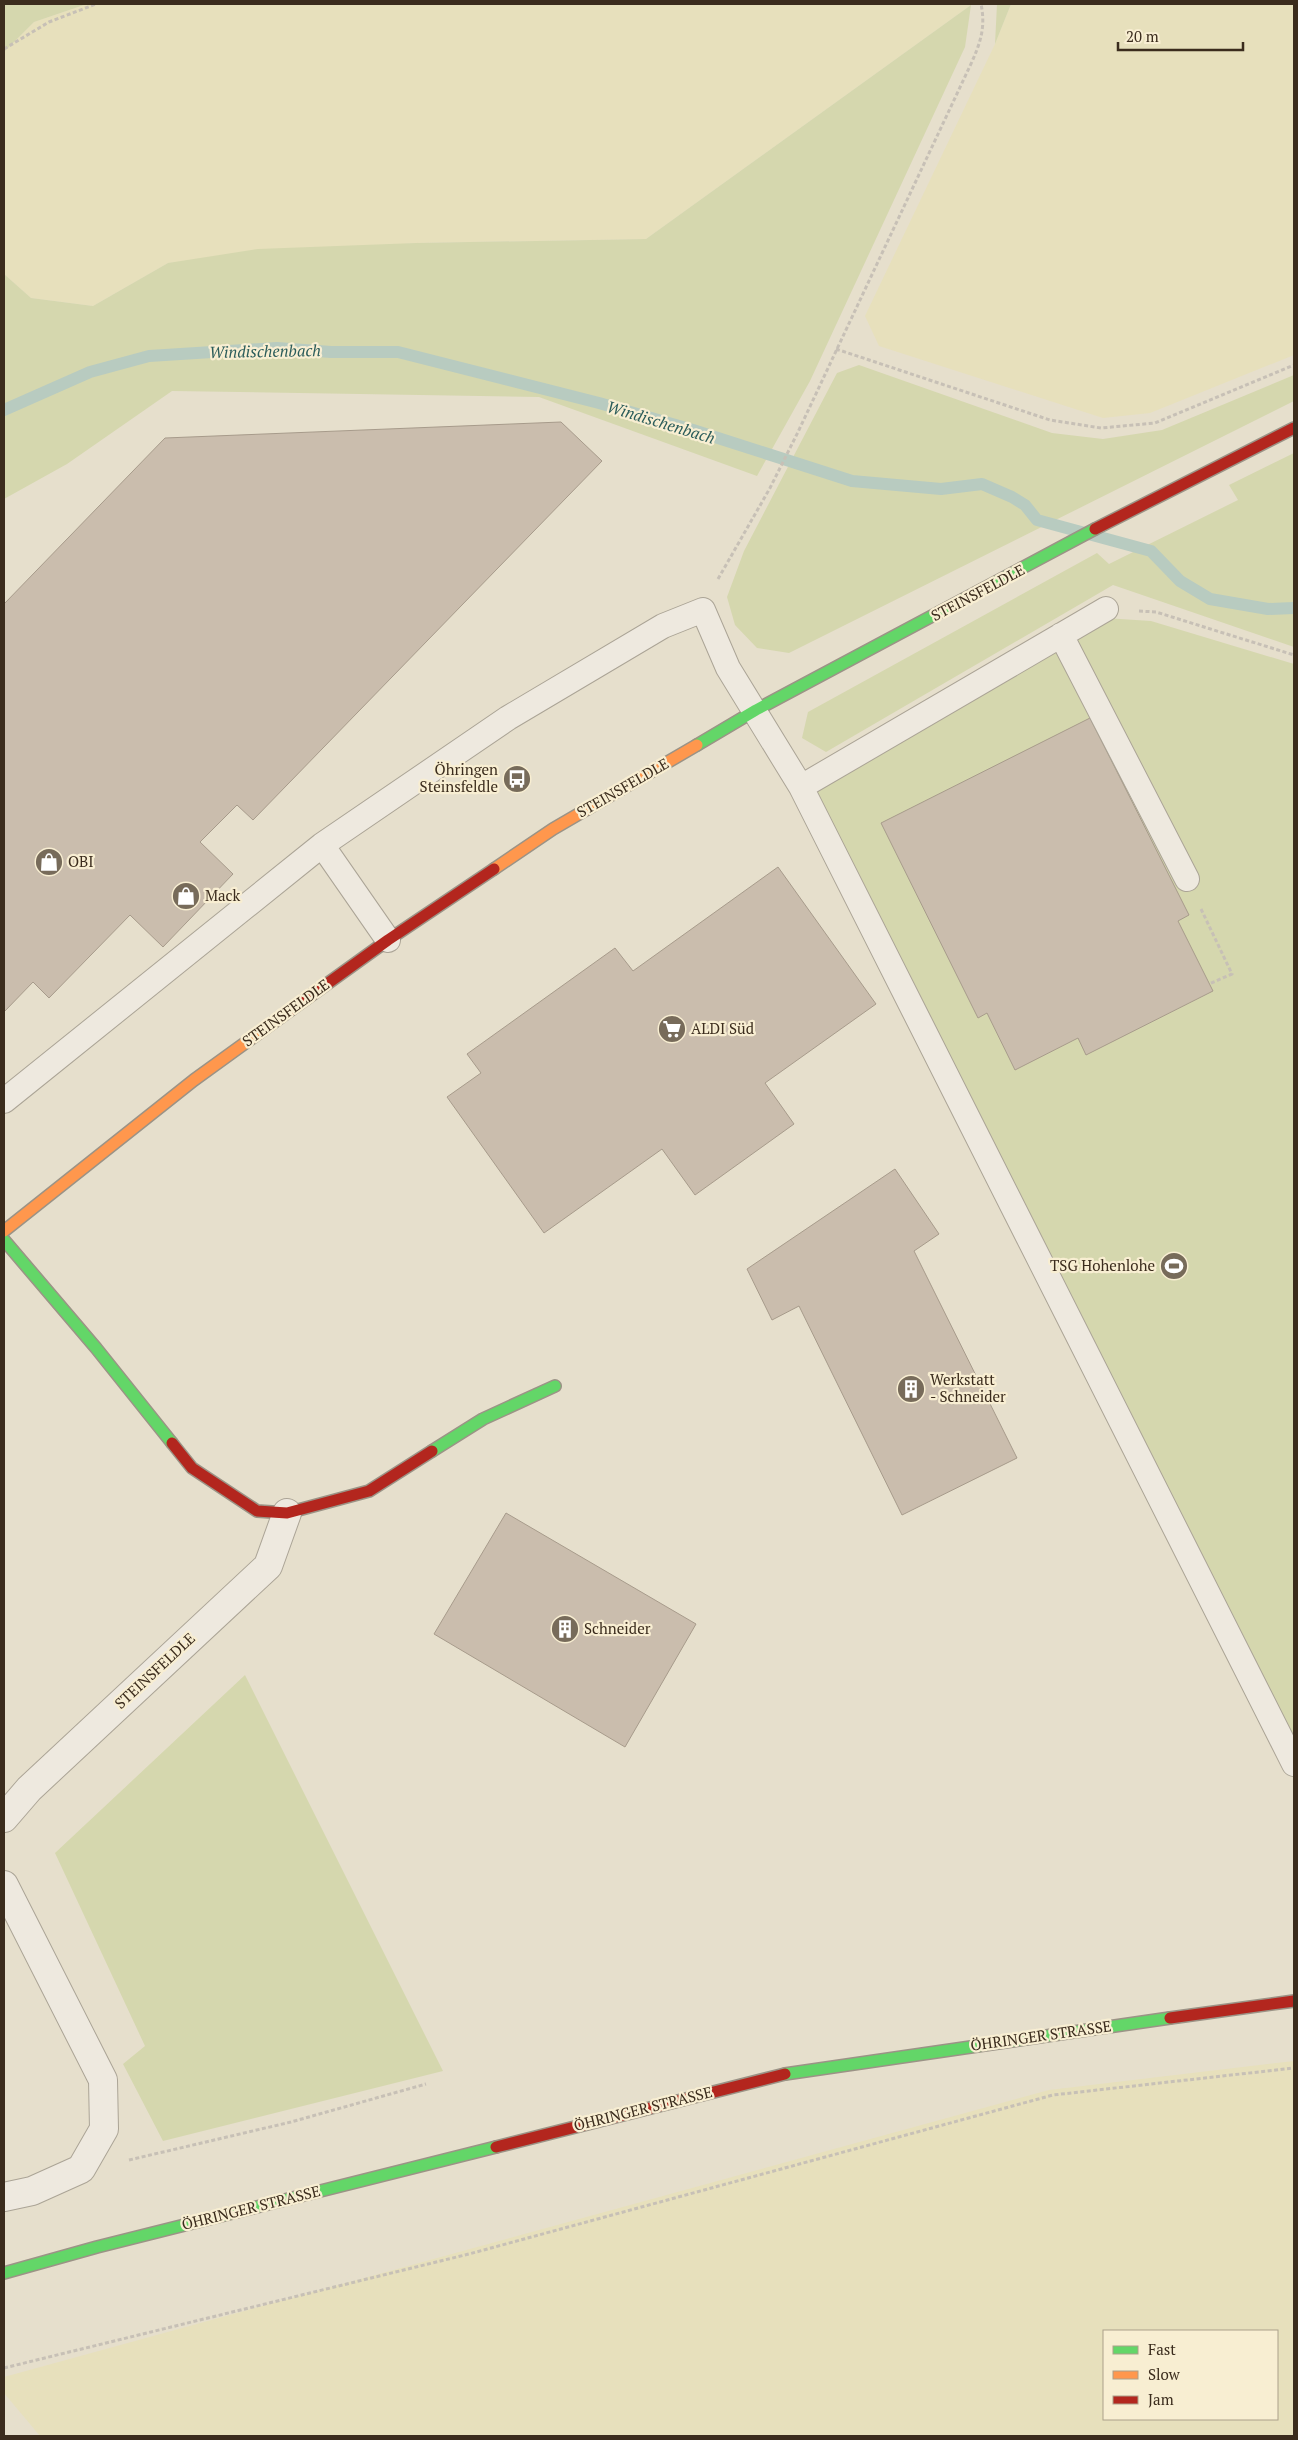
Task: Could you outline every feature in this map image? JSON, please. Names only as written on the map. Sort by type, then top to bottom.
[{"type":"street","name":"STEINSFELDLE","points":[[4,1231],[194,1080],[388,940],[552,829],[756,710],[1111,521],[1294,428]]},
{"type":"street","points":[[4,1240],[96,1348],[192,1468],[257,1512],[287,1513],[369,1491],[483,1419],[555,1386]]},
{"type":"street","name":"STEINSFELDLE","points":[[4,1818],[29,1789],[268,1566],[287,1513]]},
{"type":"street","points":[[4,1885],[103,2080],[104,2130],[81,2169],[32,2191],[4,2197]]},
{"type":"street","name":"ÖHRINGER STRASSE","points":[[4,2273],[97,2246],[796,2071],[1294,2000]]},
{"type":"lane","points":[[801,787],[1106,609]]},
{"type":"lane","points":[[4,1101],[322,845],[508,718],[663,626],[703,610],[728,668],[756,710],[801,787],[1294,1764]]},
{"type":"lane","points":[[1061,636],[1187,879]]},
{"type":"lane","points":[[322,845],[388,940]]},
{"type":"path","points":[[4,50],[49,22],[96,4]]},
{"type":"path","points":[[703,610],[719,575],[770,488],[798,432],[982,38],[984,16],[981,4]]},
{"type":"path","points":[[836,350],[1050,420],[1101,428],[1154,423],[1294,365]]},
{"type":"path","points":[[1106,609],[1156,612],[1294,655]]},
{"type":"path","points":[[1187,879],[1232,974],[1210,984]]},
{"type":"path","points":[[4,2368],[469,2254],[1052,2095],[1294,2068]]},
{"type":"path","points":[[81,2169],[178,2150],[291,2122],[426,2084]]},
{"type":"shaded area","points":[[87,4],[971,5],[646,239],[416,243],[168,263],[93,306],[31,298],[4,274],[4,52],[34,22]]},
{"type":"shaded area","points":[[1011,4],[1294,4],[1294,355],[1150,413],[1103,418],[879,346],[865,316],[995,44]]},
{"type":"shaded area","points":[[1294,2061],[1294,2436],[40,2436],[4,2393],[4,2377],[1049,2090]]},
{"type":"green space","points":[[4,4],[87,4],[34,22],[4,52]]},
{"type":"green space","points":[[997,4],[1011,4],[995,44]]},
{"type":"green space","points":[[971,5],[965,47],[810,381],[757,476],[539,397],[172,391],[67,464],[4,499],[4,274],[31,298],[93,306],[168,263],[258,249],[416,243],[646,239]]},
{"type":"green space","points":[[859,365],[1052,433],[1103,439],[1162,430],[1294,375],[1294,401],[789,653],[757,648],[735,625],[727,597],[744,551],[837,373]]},
{"type":"green space","points":[[1294,453],[1294,647],[1113,585],[826,752],[802,738],[808,712],[1097,553],[1109,564],[1238,500],[1229,485]]},
{"type":"green space","name":"TSG Hohenlohe","points":[[1105,618],[1151,621],[1294,664],[1294,1745],[815,788]]},
{"type":"green space","points":[[245,1675],[443,2071],[163,2141],[123,2064],[145,2046],[55,1853]]},
{"type":"building","points":[[561,422],[602,461],[253,820],[237,805],[200,842],[233,874],[163,947],[130,915],[49,998],[33,982],[4,1012],[4,604],[165,438]]},
{"type":"building","points":[[1090,718],[1189,915],[1178,921],[1213,991],[1086,1055],[1078,1038],[1015,1070],[987,1013],[978,1018],[881,823]]},
{"type":"building","name":"ALDI Süd","points":[[778,867],[876,1004],[765,1083],[794,1124],[695,1195],[662,1149],[544,1233],[447,1097],[481,1073],[467,1054],[615,948],[633,971]]},
{"type":"building","name":"Werkstatt - Schneider","points":[[895,1169],[939,1234],[914,1251],[1017,1458],[902,1515],[799,1306],[772,1320],[747,1269]]},
{"type":"building","name":"Schneider","points":[[506,1513],[696,1624],[625,1747],[434,1634]]},
{"type":"waterway","name":"Windischenbach","points":[[4,410],[90,372],[149,356],[277,348],[331,352],[398,352],[599,403],[693,430],[852,481],[941,489],[982,484],[1025,505],[1037,520],[1151,551],[1180,581],[1210,599],[1268,609],[1294,608]]},
{"type":"traffic: fast","points":[[697,745],[756,710],[1095,529]]},
{"type":"traffic: fast","points":[[4,1240],[96,1348],[172,1443]]},
{"type":"traffic: fast","points":[[432,1451],[483,1419],[555,1386]]},
{"type":"traffic: fast","points":[[785,2074],[1170,2018]]},
{"type":"traffic: fast","points":[[4,2273],[97,2247],[496,2147]]},
{"type":"traffic: slow","points":[[494,869],[553,829],[697,745]]},
{"type":"traffic: slow","points":[[4,1231],[194,1080],[281,1017]]},
{"type":"traffic: jam","points":[[1095,529],[1294,428]]},
{"type":"traffic: jam","points":[[281,1017],[388,940],[494,869]]},
{"type":"traffic: jam","points":[[172,1443],[192,1468],[257,1511],[287,1513],[369,1491],[432,1451]]},
{"type":"traffic: jam","points":[[1170,2018],[1294,2001]]},
{"type":"traffic: jam","points":[[496,2147],[785,2074]]},
{"type":"place","name":"Öhringen Steinsfeldle","points":[[517,779]]},
{"type":"place","name":"OBI","points":[[49,862]]},
{"type":"place","name":"Mack","points":[[186,896]]},
{"type":"place","name":"ALDI Süd","points":[[672,1029]]},
{"type":"place","name":"TSG Hohenlohe","points":[[1174,1266]]},
{"type":"place","name":"Werkstatt - Schneider","points":[[911,1389]]},
{"type":"place","name":"Schneider","points":[[565,1629]]}]
